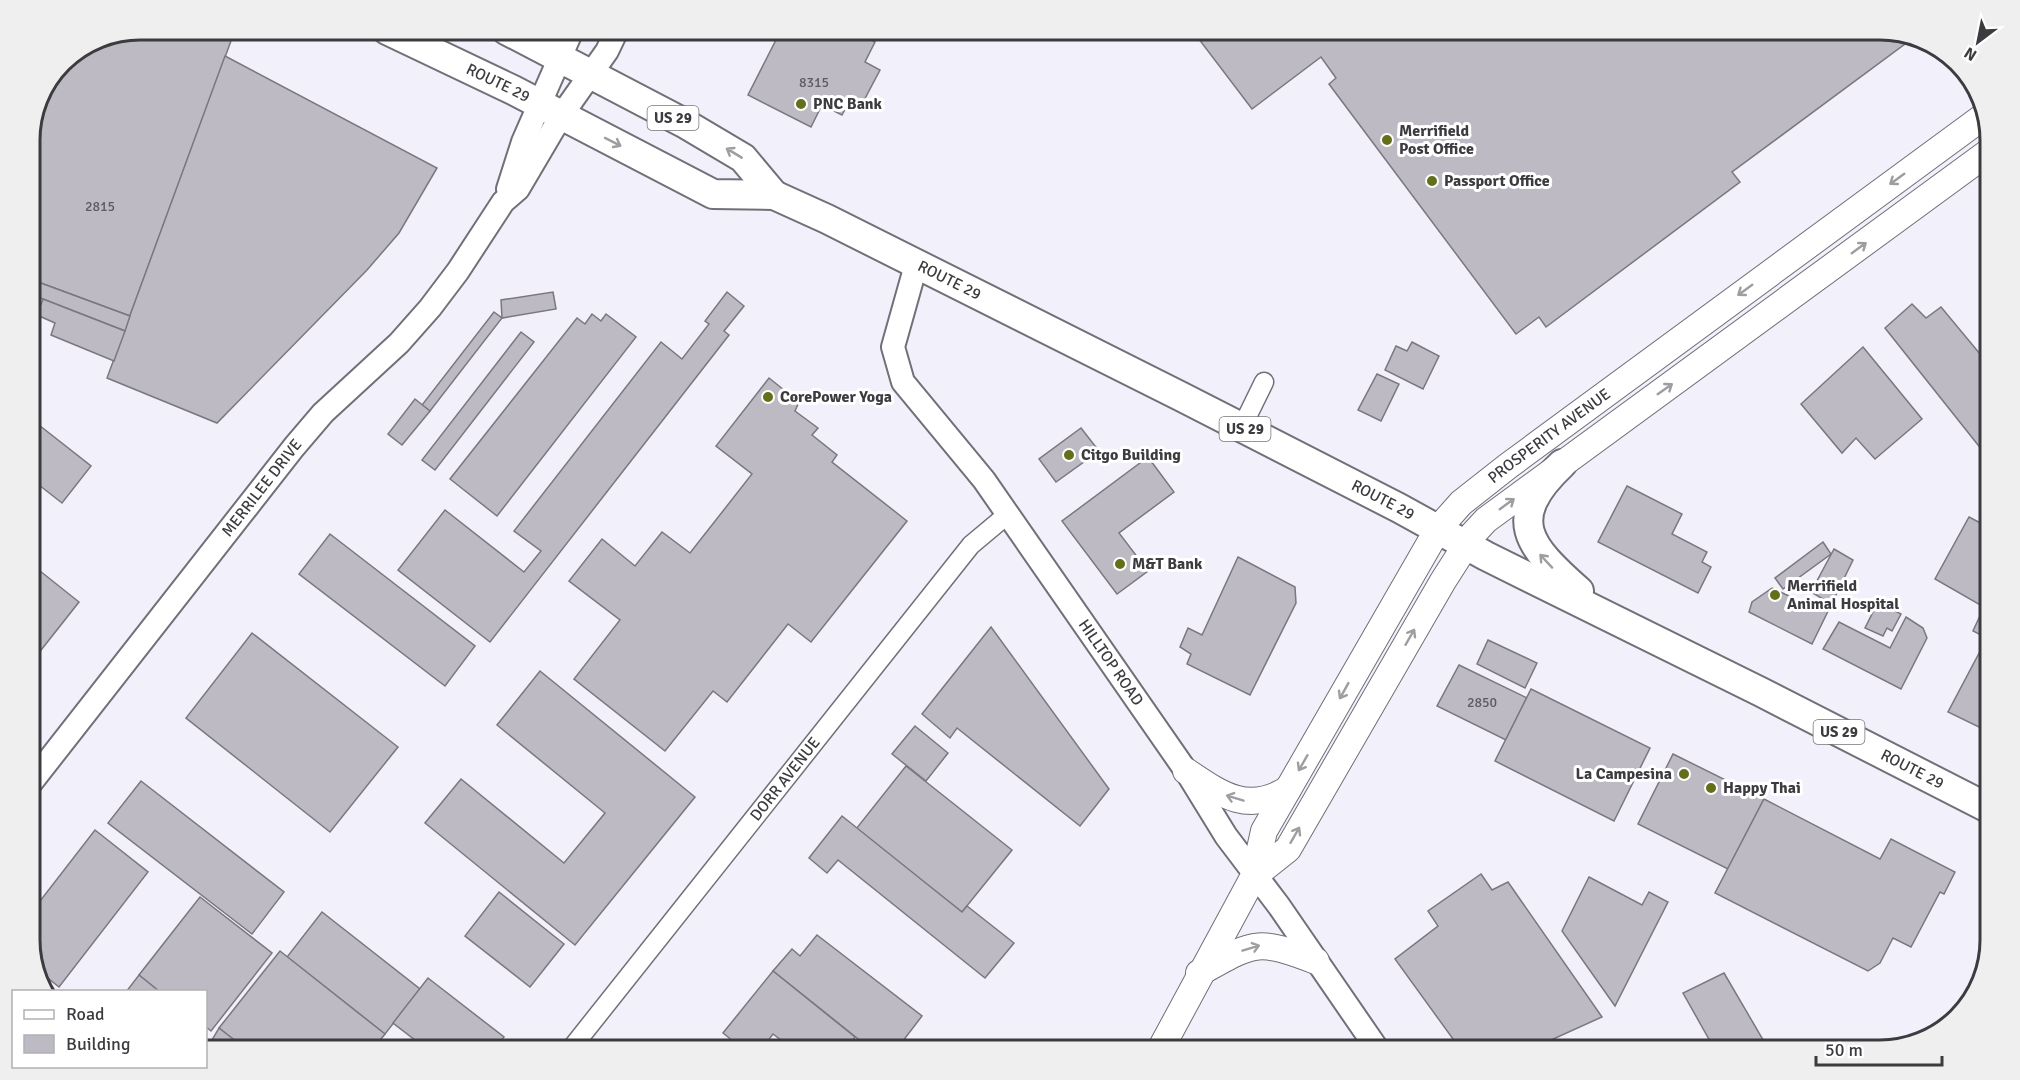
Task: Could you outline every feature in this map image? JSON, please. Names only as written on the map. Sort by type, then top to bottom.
[{"type":"main road","name":"ROUTE 29","points":[[407,40],[713,194],[774,195]]},
{"type":"main road","name":"ROUTE 29","points":[[525,40],[684,123],[743,158],[774,195],[1242,427],[1465,544],[1980,804]]},
{"type":"main road","name":"PROSPERITY AVENUE","points":[[1165,1040],[1254,876],[1264,831],[1438,529],[1461,503],[1482,485],[1978,121]]},
{"type":"main road","name":"PROSPERITY AVENUE","points":[[1254,876],[1288,849],[1465,544],[1486,520],[1979,159]]},
{"type":"main road","points":[[1563,464],[1537,492],[1530,509],[1529,533],[1539,552],[1549,564],[1605,614]]},
{"type":"main road","points":[[1186,771],[1223,794],[1247,801],[1266,800],[1288,789]]},
{"type":"main road","points":[[1199,974],[1237,952],[1260,944],[1316,961]]},
{"type":"street","name":"MERRILEE DRIVE","points":[[503,202],[518,189],[543,148],[560,58],[568,40]]},
{"type":"street","points":[[551,111],[588,74],[607,51],[612,40]]},
{"type":"street","name":"MERRILEE DRIVE","points":[[41,770],[294,447],[323,414],[399,343],[430,308],[458,271],[503,202],[523,142],[551,111]]},
{"type":"street","name":"HILLTOP ROAD","points":[[916,265],[893,347],[903,382],[984,480],[1186,771],[1254,876],[1279,906],[1371,1040]]},
{"type":"street","points":[[1242,427],[1264,382]]},
{"type":"street","name":"DORR AVENUE","points":[[578,1040],[971,545],[1008,514]]},
{"type":"building","points":[[140,40],[231,40],[130,316],[41,283],[41,134],[44,115],[51,96],[61,80],[75,65],[90,54],[108,46]]},
{"type":"building","points":[[776,40],[871,40],[875,42],[865,62],[880,70],[861,106],[850,100],[842,115],[822,105],[811,127],[748,95]]},
{"type":"building","points":[[1200,40],[1880,40],[1905,44],[1732,172],[1740,182],[1546,327],[1539,317],[1516,334],[1329,84],[1336,78],[1321,57],[1252,109]]},
{"type":"building","points":[[225,56],[437,168],[399,233],[367,270],[217,423],[107,378]]},
{"type":"building","points":[[41,283],[130,316],[125,331],[41,298]]},
{"type":"building","points":[[553,292],[556,309],[502,318],[501,300]]},
{"type":"building","points":[[727,292],[744,306],[724,331],[729,335],[490,642],[398,570],[445,510],[524,572],[541,551],[514,531],[661,342],[682,359],[709,324],[705,321]]},
{"type":"building","points":[[43,299],[125,331],[114,361],[51,335],[55,323],[41,317]]},
{"type":"building","points":[[1912,304],[1926,318],[1941,307],[1979,353],[1979,447],[1885,328]]},
{"type":"building","points":[[494,312],[502,318],[430,411],[422,405]]},
{"type":"building","points":[[592,314],[601,321],[606,314],[636,337],[497,516],[450,479],[577,318],[585,324]]},
{"type":"building","points":[[521,332],[534,342],[435,470],[422,460]]},
{"type":"building","points":[[1412,342],[1439,356],[1423,389],[1385,370],[1396,346],[1407,351]]},
{"type":"building","points":[[1863,347],[1922,419],[1875,459],[1856,438],[1842,453],[1801,404]]},
{"type":"building","points":[[1377,374],[1399,384],[1381,421],[1358,410]]},
{"type":"building","points":[[769,378],[799,402],[795,411],[818,428],[812,435],[837,455],[832,462],[907,521],[811,642],[788,624],[727,702],[713,691],[665,751],[574,679],[620,620],[569,581],[602,539],[635,566],[662,532],[690,553],[752,474],[716,446]]},
{"type":"building","points":[[415,399],[430,411],[402,445],[388,434]]},
{"type":"building","points":[[41,427],[91,466],[62,503],[41,487]]},
{"type":"building","name":"Citgo Building","points":[[1081,428],[1099,451],[1056,482],[1039,459]]},
{"type":"building","points":[[1148,457],[1174,492],[1119,533],[1148,571],[1117,594],[1062,521]]},
{"type":"building","points":[[1627,486],[1682,514],[1672,534],[1707,552],[1702,562],[1711,567],[1698,593],[1598,542]]},
{"type":"building","points":[[1969,517],[1979,522],[1980,604],[1935,579]]},
{"type":"building","points":[[330,534],[475,646],[445,686],[299,574]]},
{"type":"building","points":[[1823,542],[1831,554],[1783,589],[1775,578]]},
{"type":"building","name":"Merrifield Animal Hospital","points":[[1834,549],[1853,560],[1812,644],[1749,612],[1752,602],[1772,588],[1808,605],[1811,600],[1819,605],[1823,599],[1811,592]]},
{"type":"building","points":[[1238,557],[1295,587],[1296,603],[1250,695],[1187,664],[1191,654],[1180,647],[1188,628],[1202,635]]},
{"type":"building","points":[[41,572],[79,602],[41,650]]},
{"type":"building","points":[[1878,602],[1901,614],[1892,631],[1887,628],[1883,636],[1865,628]]},
{"type":"building","points":[[1906,617],[1923,628],[1927,638],[1901,689],[1823,649],[1839,622],[1890,648]]},
{"type":"building","points":[[1980,617],[1980,634],[1973,631]]},
{"type":"building","points":[[991,627],[1109,789],[1080,826],[957,728],[950,738],[922,714]]},
{"type":"building","points":[[252,633],[398,747],[330,832],[186,718]]},
{"type":"building","points":[[1488,640],[1537,663],[1525,688],[1477,664]]},
{"type":"building","points":[[1980,652],[1980,727],[1948,712]]},
{"type":"building","points":[[1459,665],[1527,698],[1506,740],[1437,706]]},
{"type":"building","points":[[540,671],[695,797],[575,945],[425,823],[461,779],[564,863],[605,813],[497,725]]},
{"type":"building","points":[[1531,689],[1650,748],[1614,821],[1495,761]]},
{"type":"building","points":[[915,726],[948,753],[926,781],[892,754]]},
{"type":"building","points":[[1673,754],[1764,799],[1728,869],[1638,824]]},
{"type":"building","points":[[906,766],[1012,850],[962,912],[856,829]]},
{"type":"building","points":[[141,781],[284,892],[252,934],[108,823]]},
{"type":"building","points":[[1764,799],[1880,859],[1891,839],[1955,872],[1944,894],[1940,892],[1911,947],[1893,938],[1880,963],[1868,971],[1715,893]]},
{"type":"building","points":[[842,816],[962,912],[967,906],[1014,943],[985,978],[838,860],[827,873],[809,858]]},
{"type":"building","points":[[95,830],[148,872],[59,987],[49,979],[42,959],[41,900]]},
{"type":"building","points":[[1481,874],[1492,890],[1508,882],[1602,1017],[1551,1040],[1454,1040],[1395,959],[1438,926],[1428,911]]},
{"type":"building","points":[[1589,877],[1642,905],[1649,892],[1668,902],[1615,1006],[1562,931]]},
{"type":"building","points":[[499,892],[564,944],[530,987],[465,936]]},
{"type":"building","points":[[200,897],[272,953],[211,1031],[207,1028],[207,990],[158,990],[139,975]]},
{"type":"building","points":[[322,912],[420,989],[385,1034],[287,957]]},
{"type":"building","points":[[817,935],[922,1016],[904,1040],[859,1040],[773,971],[792,949],[800,956]]},
{"type":"building","points":[[280,951],[385,1034],[380,1040],[234,1040],[219,1028]]},
{"type":"building","points":[[773,971],[855,1037],[853,1040],[781,1040],[773,1034],[768,1040],[732,1040],[723,1033]]},
{"type":"building","points":[[1724,973],[1763,1040],[1709,1040],[1683,993]]},
{"type":"building","points":[[139,975],[158,990],[128,990]]},
{"type":"building","points":[[428,978],[504,1037],[502,1040],[415,1040],[393,1023]]},
{"type":"building","points":[[219,1028],[234,1040],[212,1040]]},
{"type":"place","name":"PNC Bank","points":[[801,104]]},
{"type":"place","name":"Merrifield Post Office","points":[[1387,140]]},
{"type":"place","name":"Passport Office","points":[[1432,181]]},
{"type":"place","name":"CorePower Yoga","points":[[768,397]]},
{"type":"place","name":"Citgo Building","points":[[1069,455]]},
{"type":"place","name":"M&T Bank","points":[[1120,564]]},
{"type":"place","name":"Merrifield Animal Hospital","points":[[1775,595]]},
{"type":"place","name":"La Campesina","points":[[1684,774]]},
{"type":"place","name":"Happy Thai","points":[[1711,788]]}]
